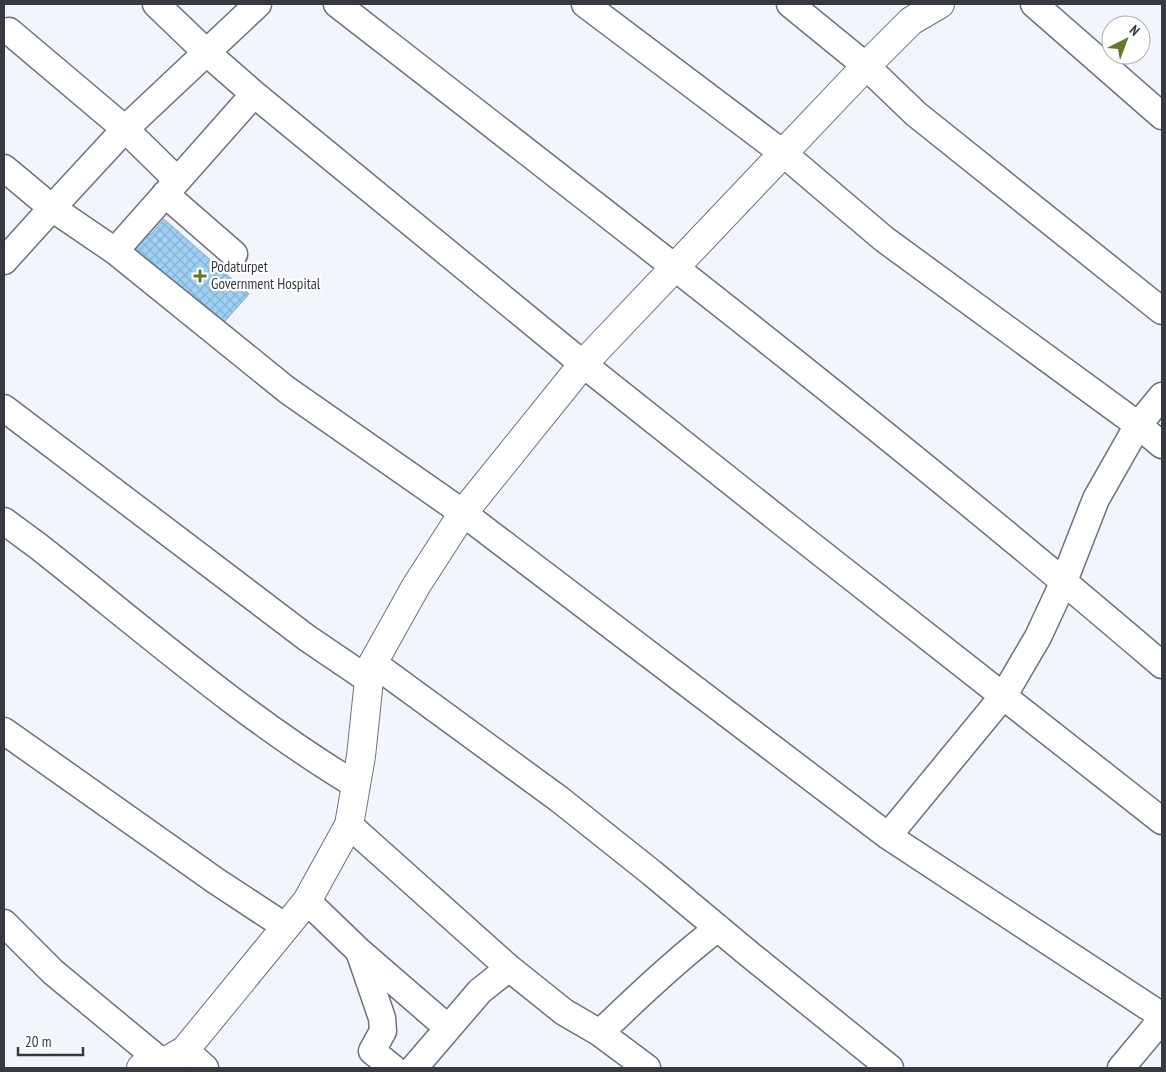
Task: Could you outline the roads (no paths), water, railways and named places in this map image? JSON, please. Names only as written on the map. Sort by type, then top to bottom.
[{"type":"main road","points":[[163,1060],[286,927],[307,901],[349,825],[362,756],[371,672],[416,586],[464,513],[583,364],[866,66],[911,21],[940,4]]},
{"type":"street","points":[[156,4],[206,52],[254,94],[583,364],[1162,821]]},
{"type":"street","points":[[4,261],[125,129],[258,4]]},
{"type":"street","points":[[338,4],[675,266],[1064,581],[1162,665]]},
{"type":"street","points":[[585,4],[784,154],[884,239],[1138,425],[1162,446]]},
{"type":"street","points":[[790,4],[866,66],[916,114],[1162,311]]},
{"type":"street","points":[[1034,4],[1162,116]]},
{"type":"street","points":[[10,31],[125,129],[171,187],[234,254]]},
{"type":"street","points":[[115,251],[254,94]]},
{"type":"street","points":[[4,168],[52,208],[115,251],[288,390],[464,513],[888,836],[1162,1018],[1121,1068]]},
{"type":"street","points":[[888,836],[1004,696],[1038,637],[1064,581],[1096,499],[1138,425],[1162,396]]},
{"type":"street","points":[[4,408],[307,638],[371,672],[559,799],[890,1068]]},
{"type":"street","points":[[4,521],[248,712],[356,785]]},
{"type":"street","points":[[4,731],[216,881],[286,927]]},
{"type":"street","points":[[349,825],[509,968],[564,1012],[600,1033],[647,1068]]},
{"type":"street","points":[[307,901],[359,951],[448,1028]]},
{"type":"street","points":[[4,923],[53,972],[163,1060],[205,1068]]},
{"type":"street","points":[[600,1033],[683,956],[718,928]]},
{"type":"street","points":[[359,951],[382,1018],[383,1031],[372,1051],[393,1068]]},
{"type":"street","points":[[414,1068],[480,991],[509,968]]},
{"type":"place","name":"Podaturpet Government Hospital","points":[[200,276]]}]
